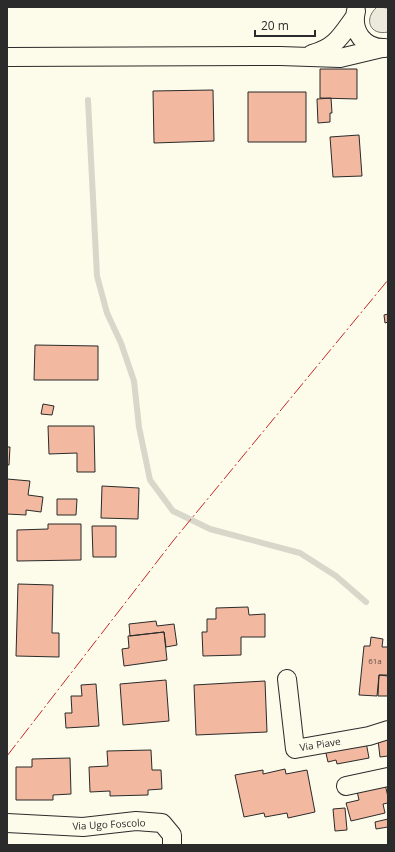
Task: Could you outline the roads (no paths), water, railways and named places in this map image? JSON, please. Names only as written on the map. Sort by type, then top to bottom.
[{"type":"street","points":[[356,12],[354,25],[362,39],[367,44],[374,47],[385,48]]},
{"type":"street","points":[[303,57],[322,52],[336,43],[356,12]]},
{"type":"street","points":[[7,57],[280,56],[340,58],[385,48]]},
{"type":"street","name":"Via Piave","points":[[287,679],[295,749],[369,736],[388,730]]},
{"type":"street","points":[[346,786],[388,777]]},
{"type":"street","name":"Via Ugo Foscolo","points":[[7,823],[83,827],[136,821],[162,823],[172,835],[172,845]]},
{"type":"waterway","points":[[88,100],[97,276],[107,313],[121,343],[134,381],[139,427],[150,480],[173,511],[210,529],[300,553],[336,576],[366,602]]}]
